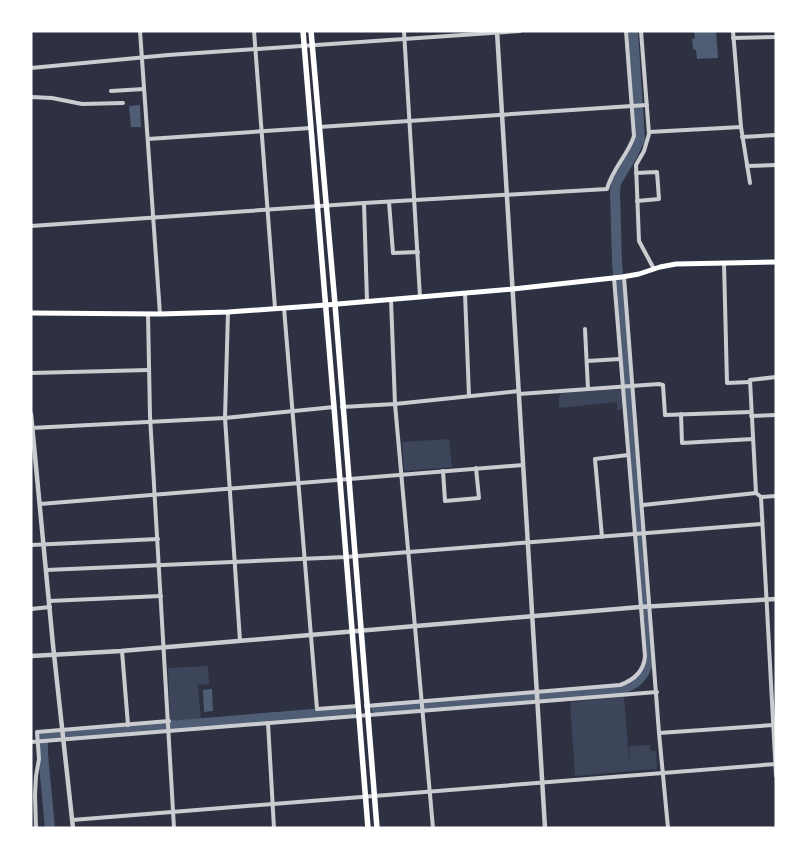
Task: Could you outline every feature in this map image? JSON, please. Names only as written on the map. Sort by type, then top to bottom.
[{"type":"main road","points":[[303,31],[368,828]]},
{"type":"main road","points":[[312,31],[377,828]]},
{"type":"main road","points":[[31,314],[228,312],[513,289],[623,277],[676,264],[776,262]]},
{"type":"street","points":[[140,31],[160,314]]},
{"type":"street","points":[[254,31],[275,308]]},
{"type":"street","points":[[404,31],[420,297]]},
{"type":"street","points":[[31,68],[142,57],[520,31]]},
{"type":"street","points":[[31,226],[364,203],[607,189],[610,178],[631,145],[634,136],[626,31]]},
{"type":"street","points":[[641,31],[649,132],[644,151],[636,165],[639,241],[654,269]]},
{"type":"street","points":[[733,31],[742,137],[750,183]]},
{"type":"street","points":[[497,32],[545,828]]},
{"type":"street","points":[[733,38],[776,37]]},
{"type":"street","points":[[111,91],[144,89]]},
{"type":"street","points":[[31,97],[52,98],[82,104],[123,103]]},
{"type":"street","points":[[319,127],[646,105]]},
{"type":"street","points":[[649,132],[741,127]]},
{"type":"street","points":[[148,139],[311,128]]},
{"type":"street","points":[[742,137],[776,135]]},
{"type":"street","points":[[747,166],[776,165]]},
{"type":"street","points":[[636,173],[657,172],[659,199],[637,201]]},
{"type":"street","points":[[389,202],[393,252],[418,252]]},
{"type":"street","points":[[364,203],[367,301]]},
{"type":"street","points":[[724,263],[727,383],[750,382],[750,380],[776,377]]},
{"type":"street","points":[[623,277],[668,828]]},
{"type":"street","points":[[366,706],[620,685],[631,680],[640,671],[644,661],[641,607],[614,278]]},
{"type":"street","points":[[465,293],[470,396]]},
{"type":"street","points":[[391,300],[395,404],[433,828]]},
{"type":"street","points":[[284,308],[317,709],[358,706]]},
{"type":"street","points":[[228,312],[225,418],[240,641]]},
{"type":"street","points":[[148,314],[151,421],[174,828]]},
{"type":"street","points":[[585,329],[588,389]]},
{"type":"street","points":[[587,361],[620,359]]},
{"type":"street","points":[[31,373],[149,370]]},
{"type":"street","points":[[750,382],[756,493]]},
{"type":"street","points":[[342,407],[395,404],[470,396],[662,385],[665,415],[776,414]]},
{"type":"street","points":[[32,428],[225,418],[334,407]]},
{"type":"street","points":[[31,414],[73,828]]},
{"type":"street","points":[[681,414],[682,443],[753,440]]},
{"type":"street","points":[[602,536],[595,459],[628,455]]},
{"type":"street","points":[[40,504],[523,465]]},
{"type":"street","points":[[442,471],[445,501],[479,498],[476,468]]},
{"type":"street","points":[[642,505],[756,493],[761,497],[776,496]]},
{"type":"street","points":[[761,497],[776,776]]},
{"type":"street","points":[[46,570],[346,557],[761,524]]},
{"type":"street","points":[[31,545],[158,539]]},
{"type":"street","points":[[49,601],[161,596]]},
{"type":"street","points":[[31,656],[122,651],[650,606],[776,599]]},
{"type":"street","points":[[31,609],[50,608]]},
{"type":"street","points":[[122,651],[128,725]]},
{"type":"street","points":[[31,742],[537,700],[657,692]]},
{"type":"street","points":[[36,828],[35,795],[39,759],[37,732],[169,722]]},
{"type":"street","points":[[268,723],[274,828]]},
{"type":"street","points":[[659,733],[774,725]]},
{"type":"street","points":[[72,820],[775,764]]},
{"type":"shaded area","points":[[694,31],[716,31],[718,58],[697,59],[696,50],[693,49],[692,39],[695,38]]},
{"type":"shaded area","points":[[140,105],[141,127],[131,127],[129,106]]},
{"type":"shaded area","points":[[620,389],[622,391],[622,409],[617,410],[617,402],[559,408],[561,393]]},
{"type":"shaded area","points":[[449,439],[452,467],[406,471],[404,469],[402,442]]},
{"type":"shaded area","points":[[208,666],[209,684],[198,685],[201,719],[170,721],[168,668]]},
{"type":"shaded area","points":[[212,689],[213,711],[204,712],[203,690]]},
{"type":"shaded area","points":[[624,697],[630,770],[629,746],[650,745],[651,751],[656,751],[657,769],[575,776],[570,702]]},
{"type":"waterway","points":[[376,708],[618,690],[636,682],[647,667],[649,653],[617,263],[615,192],[616,183],[640,139],[633,31]]},
{"type":"waterway","points":[[596,694],[600,691]]},
{"type":"waterway","points":[[519,700],[523,696]]},
{"type":"waterway","points":[[50,828],[43,736],[350,711]]}]
